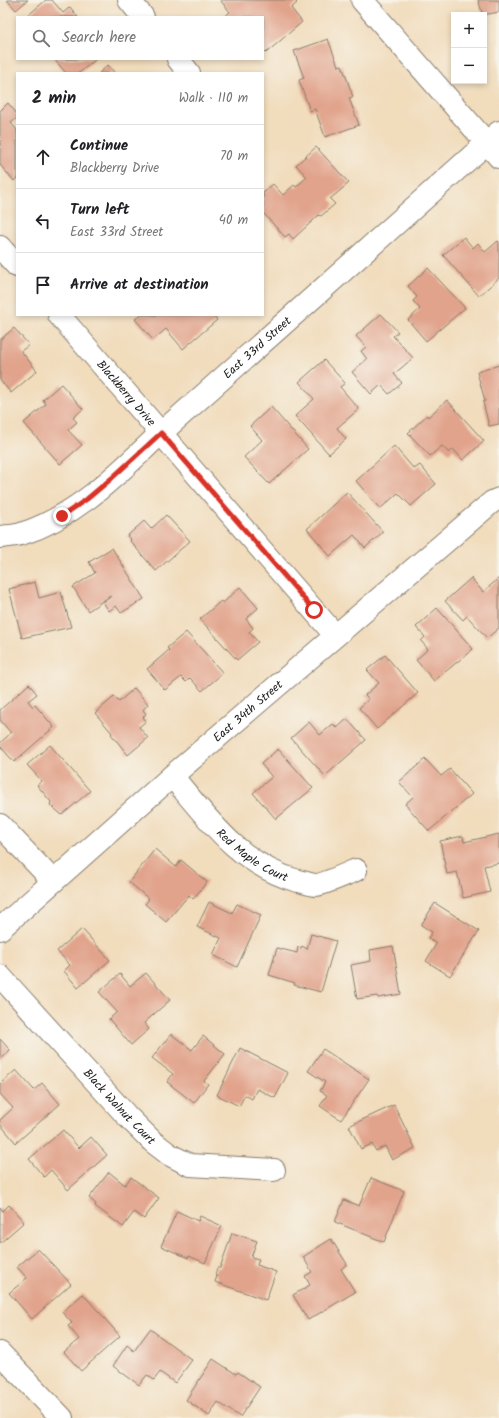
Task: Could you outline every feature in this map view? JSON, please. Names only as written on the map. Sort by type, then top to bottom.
[{"type":"street","points":[[128,0],[142,16]]},
{"type":"street","points":[[362,0],[495,144]]},
{"type":"street","points":[[179,60],[188,72]]},
{"type":"street","name":"East 33rd Street","points":[[0,537],[20,534],[41,526],[62,516],[87,499],[161,433],[495,144]]},
{"type":"street","points":[[0,247],[16,265]]},
{"type":"street","name":"Blackberry Drive","points":[[60,316],[335,635]]},
{"type":"street","name":"East 34th Street","points":[[0,928],[335,635],[492,502],[499,499]]},
{"type":"street","name":"Red Maple Court","points":[[172,776],[215,828],[246,856],[262,866],[286,878],[317,885],[356,870]]},
{"type":"street","points":[[0,825],[53,881]]},
{"type":"street","name":"Black Walnut Court","points":[[0,976],[127,1116],[153,1142],[170,1155],[190,1165],[274,1170]]},
{"type":"street","points":[[0,1353],[62,1418]]},
{"type":"building","points":[[7,0],[28,0],[16,10]]},
{"type":"building","points":[[46,0],[52,0],[63,13],[70,7],[77,16],[27,16]]},
{"type":"building","points":[[220,0],[294,0],[297,3],[291,8],[302,22],[266,53],[264,51],[264,16],[225,16],[230,12]]},
{"type":"building","points":[[478,0],[499,0],[499,12],[487,14],[487,12],[482,12]]},
{"type":"building","points":[[328,39],[338,66],[342,65],[353,97],[349,98],[359,125],[325,137],[315,109],[310,111],[299,80],[304,78],[294,51]]},
{"type":"building","points":[[55,60],[95,60],[80,72],[65,72]]},
{"type":"building","points":[[108,65],[114,72],[100,72]]},
{"type":"building","points":[[8,103],[16,113],[16,119],[11,123],[16,129],[16,179],[14,181],[0,165],[0,111]]},
{"type":"building","points":[[316,147],[349,183],[330,199],[335,204],[321,216],[319,215],[293,239],[289,234],[285,237],[264,214],[264,192],[273,184],[283,195],[294,185],[296,187],[307,177],[296,165]]},
{"type":"building","points":[[464,237],[473,248],[478,243],[485,252],[498,241],[499,242],[499,278],[479,296],[443,255]]},
{"type":"building","points":[[428,268],[465,308],[426,341],[408,320],[420,309],[413,301],[417,297],[408,286]]},
{"type":"building","points":[[381,314],[398,332],[393,336],[413,358],[394,374],[402,383],[389,394],[381,385],[371,394],[352,372],[367,359],[361,351],[366,347],[356,336]]},
{"type":"building","points":[[139,316],[214,316],[217,320],[183,349],[166,329],[153,340],[135,319]]},
{"type":"building","points":[[14,328],[29,345],[21,351],[37,371],[11,393],[0,380],[0,340]]},
{"type":"building","points":[[324,360],[345,383],[340,387],[359,409],[337,428],[346,439],[329,454],[295,416],[314,399],[299,382]]},
{"type":"building","points":[[499,365],[499,424],[489,426],[483,402],[485,401],[477,372]]},
{"type":"building","points":[[61,384],[83,409],[73,418],[77,422],[68,430],[82,445],[60,464],[24,423],[46,404],[43,400]]},
{"type":"building","points":[[447,400],[484,441],[463,460],[453,449],[449,453],[442,446],[430,456],[408,433],[427,415],[428,417]]},
{"type":"building","points":[[271,407],[308,449],[269,484],[244,457],[262,440],[250,426]]},
{"type":"building","points":[[394,446],[414,469],[420,465],[436,484],[411,506],[398,493],[380,509],[356,481]]},
{"type":"building","points":[[347,492],[383,532],[365,548],[354,535],[330,556],[307,529]]},
{"type":"building","points":[[166,515],[190,541],[156,571],[127,536],[144,521],[151,529]]},
{"type":"building","points":[[112,548],[144,599],[121,613],[116,606],[109,611],[103,602],[111,597],[110,596],[88,611],[73,587],[95,573],[89,562]]},
{"type":"building","points":[[471,578],[483,592],[499,578],[499,628],[487,638],[467,616],[463,620],[445,601]]},
{"type":"building","points":[[35,582],[39,598],[61,592],[71,627],[22,638],[9,589]]},
{"type":"building","points":[[240,587],[258,608],[246,619],[253,628],[249,632],[258,642],[237,660],[200,619],[221,601],[223,603]]},
{"type":"building","points":[[437,608],[473,649],[434,681],[416,660],[428,649],[421,641],[425,637],[416,627]]},
{"type":"building","points":[[186,632],[223,673],[202,691],[190,678],[186,682],[181,677],[165,690],[147,669],[169,650],[167,648]]},
{"type":"building","points":[[385,655],[418,693],[377,729],[359,708],[369,699],[365,695],[379,683],[367,670]]},
{"type":"building","points":[[29,684],[37,694],[28,701],[33,707],[35,705],[54,727],[14,762],[0,746],[0,743],[11,733],[0,720],[0,710]]},
{"type":"building","points":[[134,688],[148,704],[143,710],[146,714],[143,717],[146,721],[139,727],[148,738],[128,755],[95,713],[114,697],[119,702]]},
{"type":"building","points":[[347,719],[366,740],[325,776],[291,738],[309,722],[320,735],[333,724],[337,728]]},
{"type":"building","points":[[50,745],[90,791],[62,815],[50,805],[51,802],[37,785],[42,781],[27,765]]},
{"type":"building","points":[[278,749],[313,788],[276,819],[253,793],[272,777],[261,764]]},
{"type":"building","points":[[425,759],[441,776],[450,769],[472,794],[429,831],[405,804],[413,797],[399,782]]},
{"type":"building","points":[[499,834],[499,863],[484,866],[490,892],[463,898],[457,872],[447,874],[440,841],[463,836],[464,842]]},
{"type":"building","points":[[155,849],[176,867],[181,860],[207,882],[193,899],[189,895],[166,922],[145,904],[149,899],[129,882]]},
{"type":"building","points":[[209,902],[232,913],[237,904],[261,915],[237,967],[213,955],[221,938],[197,927]]},
{"type":"building","points":[[435,903],[479,931],[450,976],[426,961],[436,944],[428,938],[432,932],[421,925]]},
{"type":"building","points":[[82,929],[110,960],[78,988],[64,971],[70,965],[57,951]]},
{"type":"building","points":[[311,934],[336,941],[321,992],[294,985],[295,983],[269,975],[277,948],[297,953],[298,947],[301,948],[302,946],[307,949]]},
{"type":"building","points":[[393,946],[401,994],[378,998],[377,996],[357,999],[351,965],[371,961],[370,950]]},
{"type":"building","points":[[146,973],[170,1000],[144,1023],[149,1029],[131,1045],[109,1019],[117,1012],[99,992],[120,974],[130,986]]},
{"type":"building","points":[[171,1034],[192,1050],[203,1036],[225,1054],[204,1081],[208,1084],[194,1103],[167,1082],[173,1074],[152,1058]]},
{"type":"building","points":[[0,1039],[10,1050],[0,1059]]},
{"type":"building","points":[[240,1048],[288,1073],[275,1098],[257,1089],[252,1099],[245,1095],[239,1106],[217,1095]]},
{"type":"building","points":[[323,1049],[369,1079],[341,1120],[320,1106],[327,1095],[320,1091],[325,1082],[308,1071]]},
{"type":"building","points":[[16,1070],[34,1090],[42,1083],[60,1104],[16,1143],[0,1124],[0,1120],[13,1108],[0,1094],[0,1084]]},
{"type":"building","points":[[394,1105],[415,1148],[392,1160],[385,1146],[376,1151],[372,1144],[361,1149],[349,1126]]},
{"type":"building","points":[[63,1130],[79,1148],[91,1137],[107,1155],[68,1190],[51,1170],[44,1177],[29,1159]]},
{"type":"building","points":[[109,1172],[125,1185],[131,1177],[159,1198],[144,1219],[134,1212],[123,1227],[95,1206],[96,1204],[89,1198]]},
{"type":"building","points":[[371,1178],[404,1191],[384,1242],[335,1222],[344,1200],[359,1206]]},
{"type":"building","points":[[9,1205],[24,1222],[0,1243],[0,1207],[3,1211]]},
{"type":"building","points":[[177,1211],[198,1221],[200,1216],[222,1226],[205,1263],[189,1256],[188,1258],[161,1246]]},
{"type":"building","points":[[232,1233],[257,1241],[251,1257],[259,1259],[257,1265],[276,1272],[266,1300],[215,1282],[217,1268],[220,1268]]},
{"type":"building","points":[[331,1239],[347,1264],[341,1269],[355,1292],[308,1320],[293,1295],[310,1285],[305,1276],[312,1272],[303,1257]]},
{"type":"building","points":[[38,1249],[71,1284],[32,1319],[9,1293],[27,1278],[17,1267]]},
{"type":"building","points":[[83,1294],[120,1336],[81,1371],[64,1352],[79,1339],[68,1326],[72,1323],[62,1312]]},
{"type":"building","points":[[150,1329],[192,1360],[175,1383],[160,1372],[154,1380],[147,1375],[139,1385],[113,1366],[127,1345],[134,1351]]},
{"type":"building","points":[[213,1359],[236,1374],[238,1372],[260,1387],[240,1417],[218,1402],[209,1416],[186,1400]]},
{"type":"route","points":[[62,516],[87,499],[161,433],[314,610]]}]
